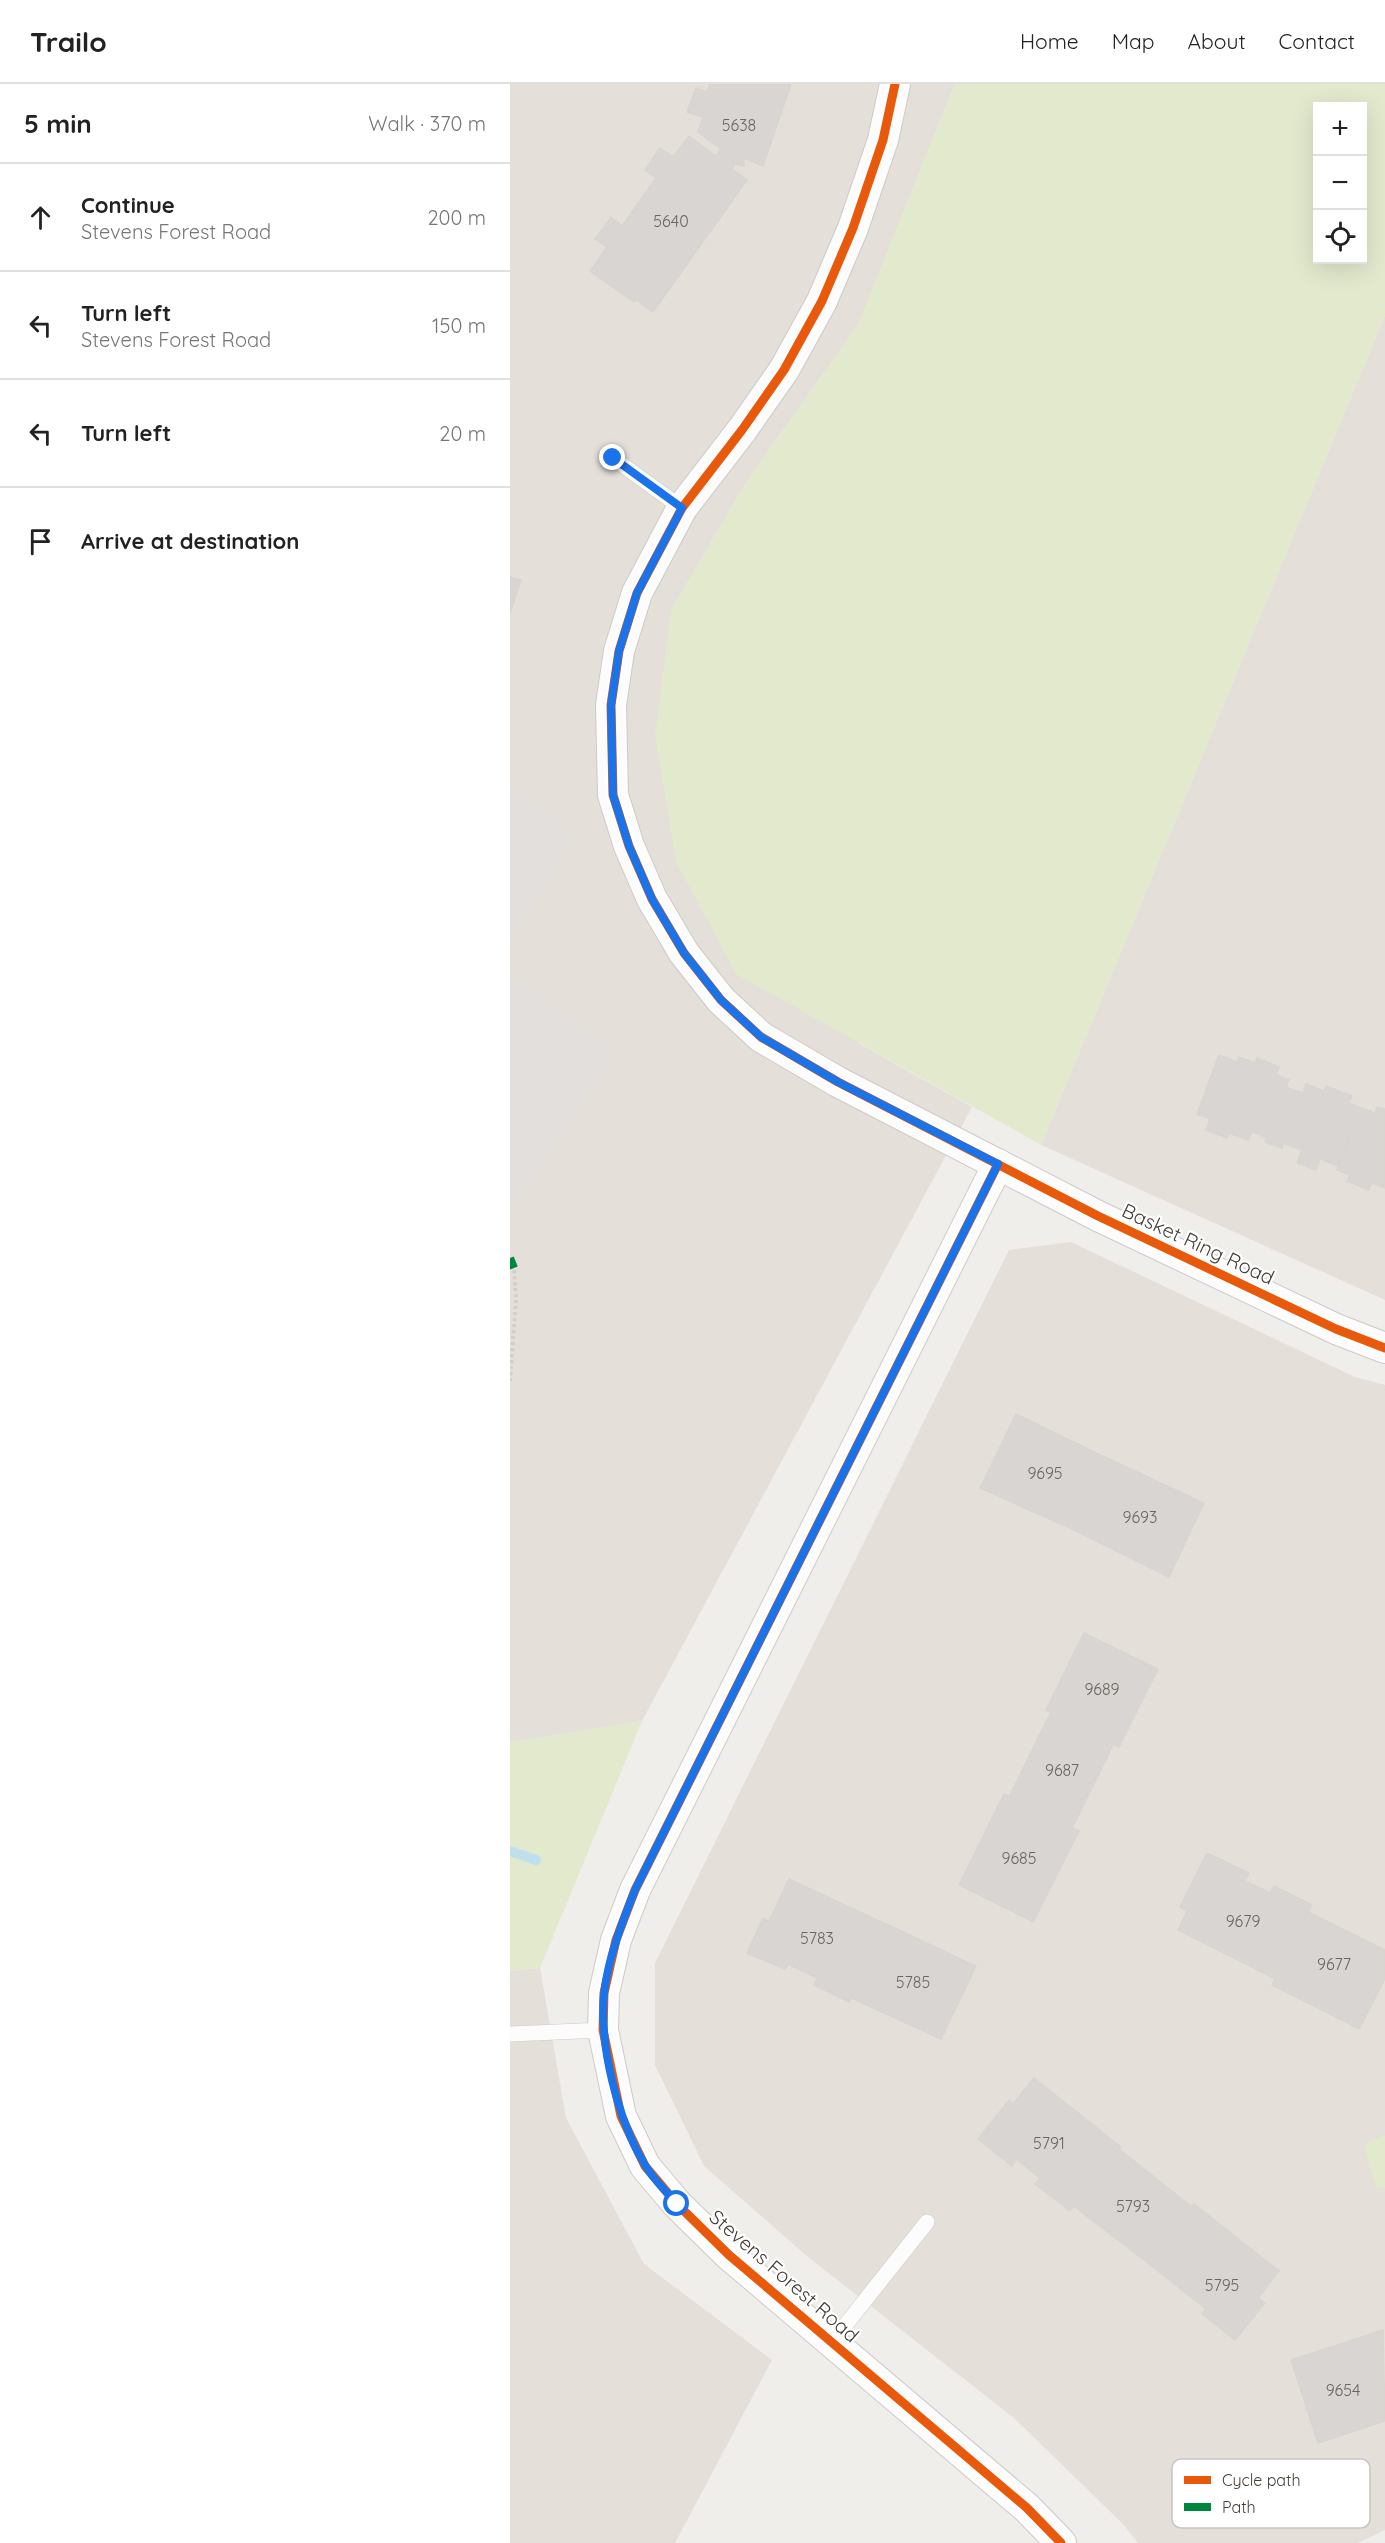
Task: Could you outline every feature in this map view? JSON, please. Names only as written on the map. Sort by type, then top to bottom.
[{"type":"street","points":[[895,84],[883,140],[853,228],[822,301],[778,378],[742,430],[682,508],[637,593],[619,651],[611,705],[613,795],[629,846],[652,899],[690,961],[721,1000],[761,1037],[838,1082],[998,1164]]},
{"type":"street","name":"Basket Ring Road","points":[[998,1164],[1098,1216],[1274,1300],[1336,1329],[1385,1348]]},
{"type":"street","name":"Stevens Forest Road","points":[[998,1164],[635,1890],[616,1940],[604,1993],[603,2030],[621,2116],[645,2166],[677,2204],[729,2255],[1027,2508],[1061,2543]]},
{"type":"lane","points":[[613,458],[682,508]]},
{"type":"lane","points":[[510,2034],[603,2030]]},
{"type":"lane","points":[[832,2342],[927,2222]]},
{"type":"path","points":[[510,1381],[516,1299],[514,1268]]},
{"type":"shaded area","points":[[510,84],[955,84],[858,325],[749,478],[671,610],[858,1043],[972,1107],[642,1721],[510,1742]]},
{"type":"shaded area","points":[[1385,315],[1385,1300],[1041,1145]]},
{"type":"shaded area","points":[[510,787],[574,835],[510,940]]},
{"type":"shaded area","points":[[510,972],[615,1053],[513,1207],[510,1207]]},
{"type":"shaded area","points":[[1071,1242],[1355,1377],[1385,1385],[1385,2530],[1358,2543],[1138,2543],[1123,2524],[1014,2418],[808,2257],[704,2166],[655,2065],[655,1963],[1009,1250]]},
{"type":"shaded area","points":[[540,1968],[566,2118],[644,2264],[772,2360],[675,2543],[510,2543],[510,1971]]},
{"type":"green space","points":[[955,84],[1385,84],[1385,315],[1041,1145],[736,974],[676,862],[655,735],[671,610],[749,478],[858,325]]},
{"type":"green space","points":[[642,1721],[540,1968],[510,1971],[510,1742]]},
{"type":"green space","points":[[1385,2136],[1385,2188],[1376,2187],[1364,2147],[1370,2141]]},
{"type":"building","points":[[710,84],[791,84],[763,166],[721,149],[698,132],[703,117],[687,112],[696,88],[707,92]]},
{"type":"building","points":[[689,136],[716,156],[721,149],[744,159],[744,166],[735,164],[732,169],[747,180],[653,312],[636,300],[634,302],[590,271],[607,247],[595,239],[611,217],[622,226],[656,178],[645,170],[660,148],[673,157]]},
{"type":"building","points":[[510,577],[521,580],[510,613]]},
{"type":"building","points":[[1219,1055],[1237,1062],[1239,1057],[1256,1063],[1227,1138],[1206,1130],[1210,1119],[1197,1114]]},
{"type":"building","points":[[1257,1058],[1279,1067],[1276,1075],[1289,1080],[1266,1137],[1252,1132],[1248,1140],[1229,1133]]},
{"type":"building","points":[[1306,1084],[1325,1091],[1302,1150],[1283,1143],[1282,1148],[1265,1142],[1286,1087],[1303,1093]]},
{"type":"building","points":[[1326,1086],[1352,1096],[1349,1103],[1361,1108],[1338,1166],[1320,1159],[1316,1170],[1297,1163]]},
{"type":"building","points":[[1377,1107],[1385,1109],[1385,1147],[1369,1190],[1347,1181],[1350,1175],[1337,1170],[1361,1108],[1375,1113]]},
{"type":"building","points":[[1385,1147],[1385,1188],[1371,1183]]},
{"type":"building","points":[[1016,1414],[1109,1459],[1076,1531],[980,1488]]},
{"type":"building","points":[[1109,1459],[1204,1503],[1169,1577],[1076,1531]]},
{"type":"building","points":[[1084,1633],[1158,1669],[1119,1747],[1046,1710]]},
{"type":"building","points":[[1051,1712],[1114,1743],[1072,1828],[1009,1797]]},
{"type":"building","points":[[1004,1794],[1079,1831],[1033,1922],[959,1885]]},
{"type":"building","points":[[1207,1853],[1249,1873],[1245,1881],[1270,1893],[1274,1886],[1312,1905],[1275,1979],[1178,1930],[1187,1911],[1180,1907]]},
{"type":"building","points":[[789,1879],[886,1924],[849,2002],[814,1985],[817,1978],[788,1964],[785,1969],[747,1953],[763,1918],[769,1921]]},
{"type":"building","points":[[1308,1912],[1385,1950],[1385,1978],[1359,2029],[1272,1985]]},
{"type":"building","points":[[886,1924],[976,1966],[941,2039],[851,1998]]},
{"type":"building","points":[[1034,2078],[1121,2147],[1070,2211],[1035,2184],[1040,2178],[1016,2159],[1012,2166],[978,2139],[1009,2100],[1013,2104]]},
{"type":"building","points":[[1119,2149],[1192,2207],[1148,2263],[1074,2206]]},
{"type":"building","points":[[1194,2204],[1279,2271],[1258,2298],[1265,2303],[1235,2340],[1202,2314],[1206,2309],[1148,2263]]},
{"type":"building","points":[[1383,2330],[1385,2421],[1318,2443],[1291,2360]]},
{"type":"waterway","points":[[510,1851],[536,1860]]},
{"type":"marked path","points":[[510,1258],[514,1268]]},
{"type":"cycle path","points":[[895,84],[883,140],[853,228],[822,301],[784,370],[742,430],[682,508],[637,593],[619,651],[611,705],[613,795],[629,846],[652,899],[684,953],[721,1000],[761,1037],[838,1082],[1098,1216],[1336,1329],[1385,1348]]},
{"type":"cycle path","points":[[998,1164],[635,1890],[616,1940],[604,1993],[603,2030],[621,2116],[645,2166],[677,2204],[729,2255],[1027,2508],[1061,2543]]},
{"type":"route","points":[[613,458],[682,508],[637,593],[619,651],[611,705],[613,795],[629,846],[652,899],[684,953],[721,1000],[761,1037],[838,1082],[998,1164],[635,1890],[616,1940],[604,1993],[603,2030],[621,2116],[645,2166],[677,2204]]}]
